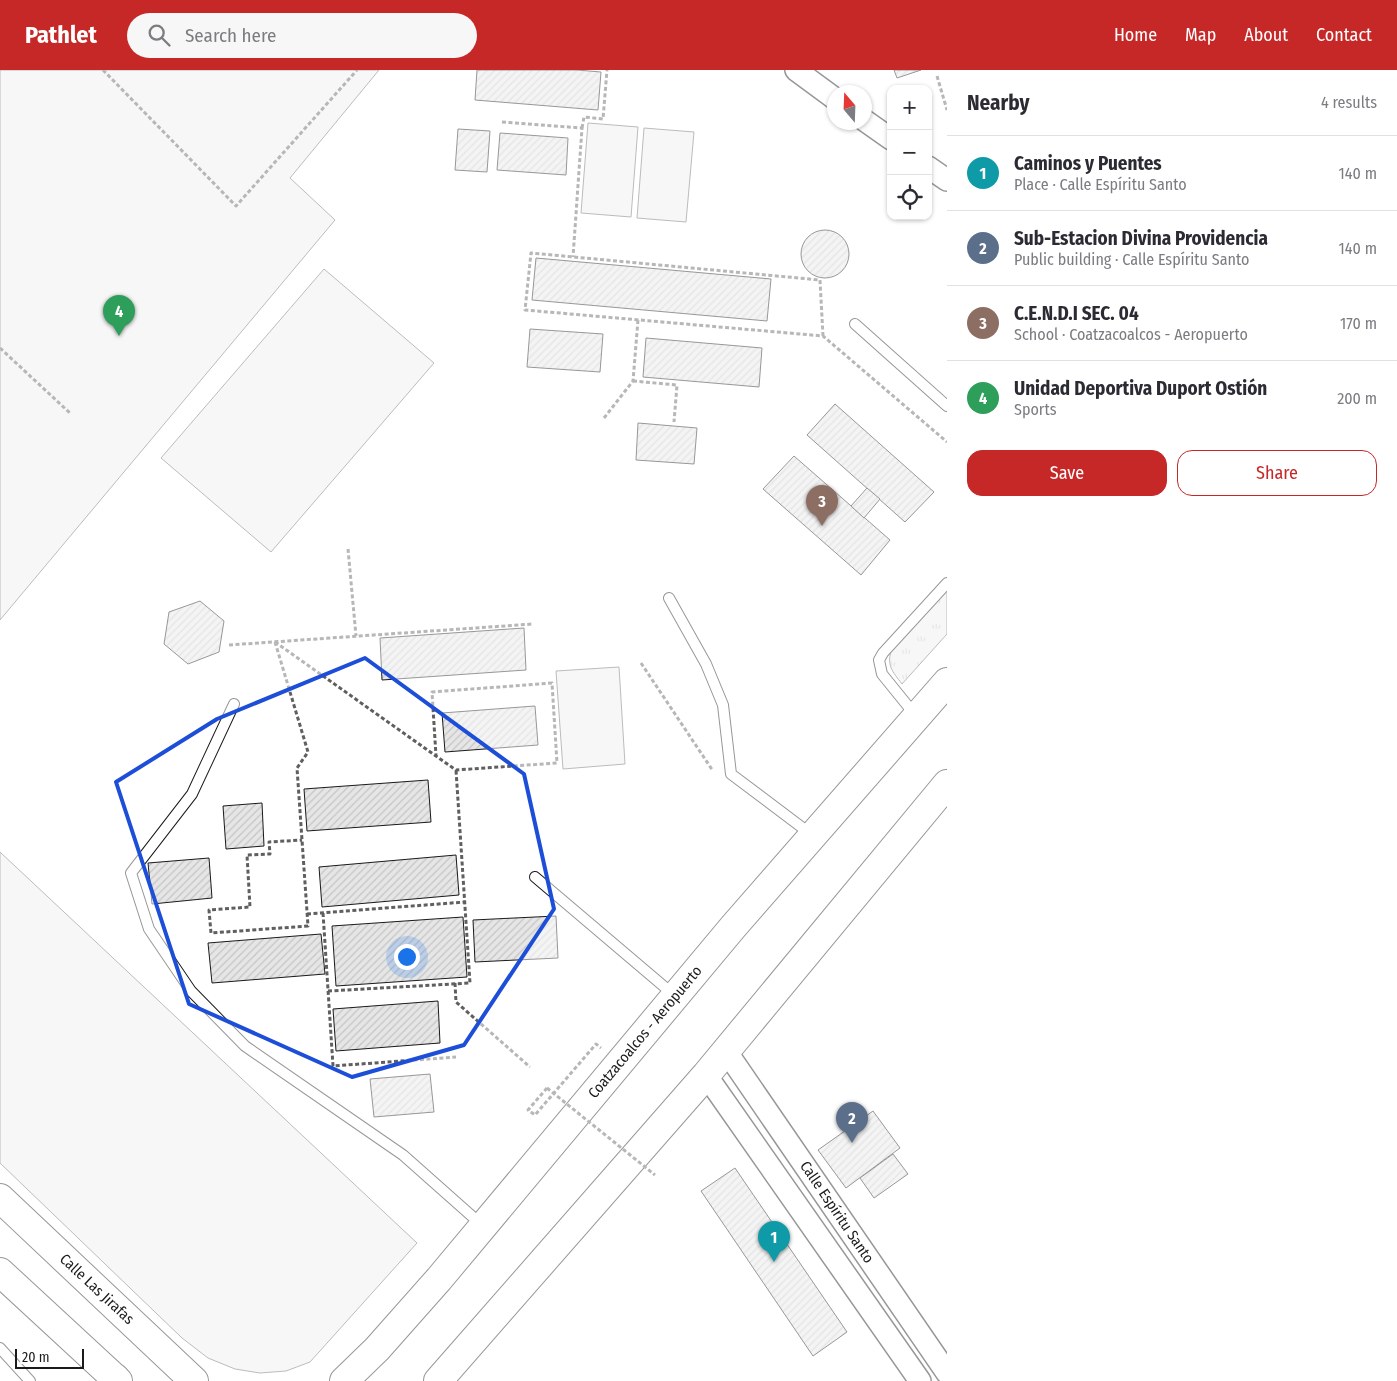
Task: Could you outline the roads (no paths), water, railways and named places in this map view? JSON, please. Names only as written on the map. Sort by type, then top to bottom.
[{"type":"main road","name":"Coatzacoalcos - Aeropuerto","points":[[344,1381],[377,1350],[675,995],[812,835],[947,682]]},
{"type":"main road","points":[[438,1381],[706,1075],[947,784]]},
{"type":"main road","name":"Calle Las Jirafas","points":[[0,1198],[194,1381]]},
{"type":"main road","points":[[0,1272],[116,1380]]},
{"type":"street","points":[[796,70],[827,93]]},
{"type":"street","points":[[872,126],[887,136]]},
{"type":"street","points":[[932,170],[947,180]]},
{"type":"street","name":"Calle Espíritu Santo","points":[[726,1051],[947,1373]]},
{"type":"street","name":"Calle Espíritu Santo","points":[[706,1075],[920,1381]]},
{"type":"lane","points":[[855,324],[947,406]]},
{"type":"lane","points":[[917,717],[882,674],[879,660],[883,653],[947,583]]},
{"type":"lane","points":[[669,598],[706,664],[723,705],[731,774],[812,835]]},
{"type":"lane","points":[[234,704],[192,794],[131,872],[149,929],[191,990],[245,1046],[403,1155],[483,1226]]},
{"type":"lane","points":[[535,876],[675,995]]},
{"type":"lane","points":[[0,1348],[30,1381]]},
{"type":"place","name":"Unidad Deportiva Duport Ostión","points":[[119,336]]},
{"type":"place","name":"C.E.N.D.I SEC. 04","points":[[822,526]]},
{"type":"place","name":"Sub-Estacion Divina Providencia","points":[[852,1143]]},
{"type":"place","name":"Caminos y Puentes","points":[[774,1262]]}]
